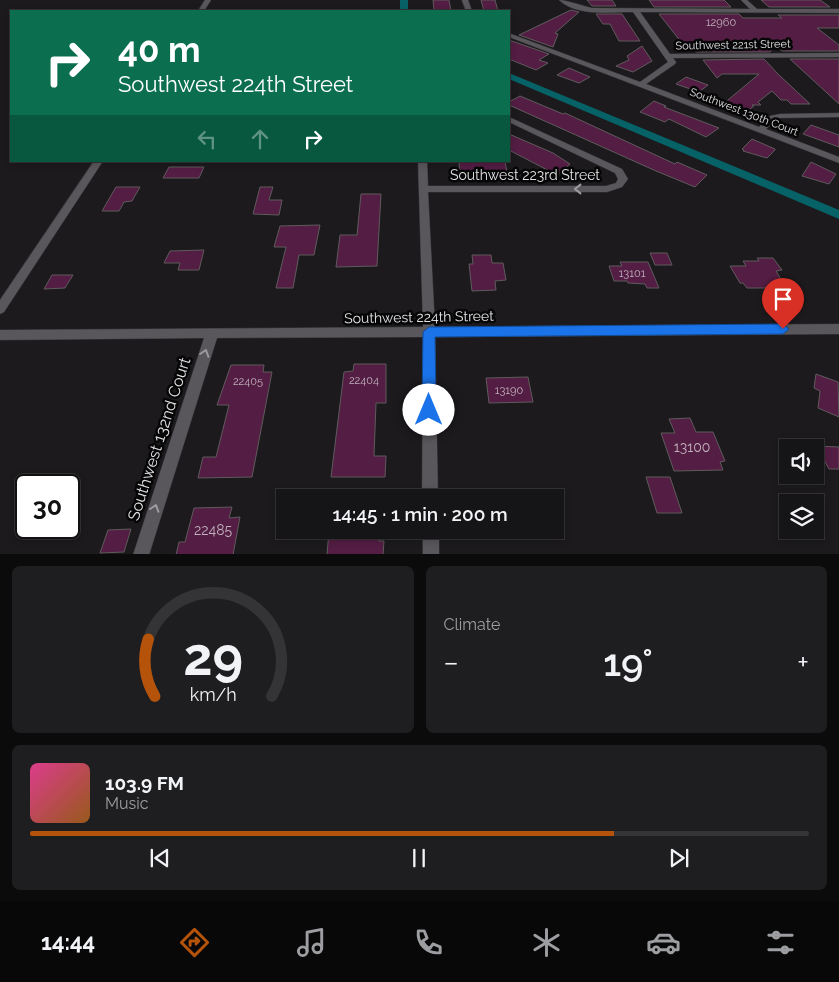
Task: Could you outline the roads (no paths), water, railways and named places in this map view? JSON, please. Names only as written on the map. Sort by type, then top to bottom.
[{"type":"street","points":[[562,0],[570,5],[592,10],[839,11]]},
{"type":"street","points":[[744,0],[757,12]]},
{"type":"street","points":[[635,10],[670,56]]},
{"type":"street","name":"Southwest 130th Court","points":[[510,35],[839,160]]},
{"type":"street","name":"Southwest 221st Street","points":[[641,85],[672,62],[670,56],[839,55]]},
{"type":"street","points":[[760,130],[773,118],[780,116],[839,115]]},
{"type":"street","name":"Southwest 223rd Street","points":[[423,189],[607,189],[619,185],[623,179],[619,172],[510,118]]},
{"type":"street","points":[[0,309],[98,162]]},
{"type":"street","points":[[422,162],[429,332],[430,489]]},
{"type":"street","name":"Southwest 224th Street","points":[[0,336],[839,329]]},
{"type":"street","name":"Southwest 132nd Court","points":[[140,554],[212,334]]},
{"type":"street","points":[[431,539],[431,554]]},
{"type":"waterway","points":[[404,0],[404,10]]},
{"type":"waterway","points":[[510,76],[839,215]]}]
